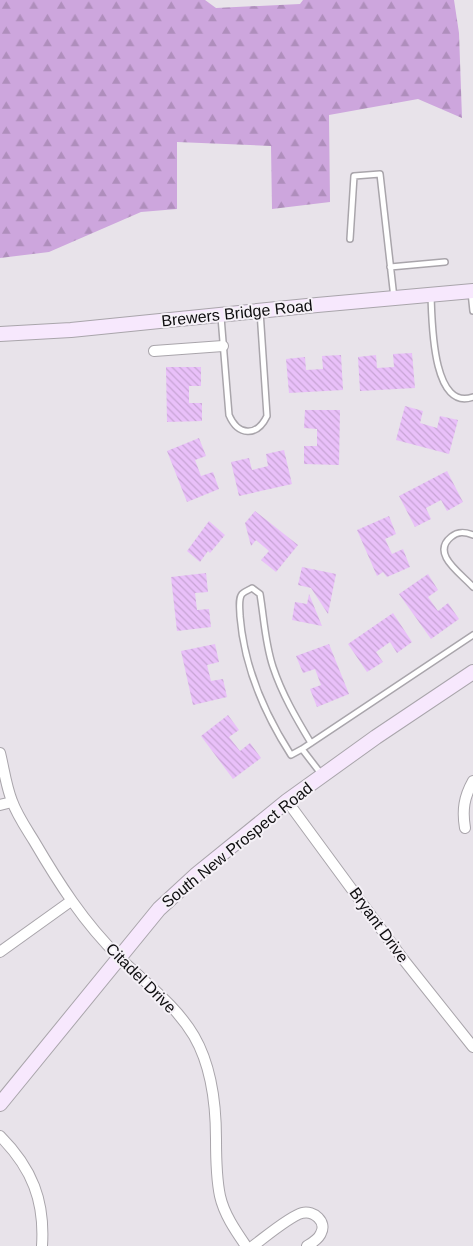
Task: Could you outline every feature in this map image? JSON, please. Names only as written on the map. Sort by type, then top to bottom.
[{"type":"main road","name":"Brewers Bridge Road","points":[[0,334],[72,330],[260,310],[472,292]]},
{"type":"main road","name":"South New Prospect Road","points":[[0,1104],[159,909],[197,874],[287,801],[376,737],[473,672]]},
{"type":"street","points":[[154,351],[223,346]]},
{"type":"street","name":"Citadel Drive","points":[[0,753],[2,772],[12,802],[71,901],[119,957],[156,990],[178,1014],[194,1036],[205,1060],[213,1094],[216,1176],[220,1198],[230,1222],[246,1246]]},
{"type":"street","points":[[465,828],[464,800],[473,781]]},
{"type":"street","name":"Bryant Drive","points":[[287,801],[403,959],[472,1043]]},
{"type":"street","points":[[0,805],[12,802]]},
{"type":"street","points":[[0,952],[71,901]]},
{"type":"street","points":[[0,1136],[22,1160],[33,1181],[40,1202],[44,1226],[42,1246]]},
{"type":"street","points":[[252,1246],[299,1214],[310,1212],[316,1215],[322,1226],[322,1233],[316,1240],[306,1246]]},
{"type":"lane","points":[[350,239],[354,176],[380,174],[394,298]]},
{"type":"lane","points":[[390,267],[445,262]]},
{"type":"lane","points":[[472,292],[473,311]]},
{"type":"lane","points":[[431,295],[432,336],[443,379],[449,392],[455,397],[468,399],[473,397]]},
{"type":"lane","points":[[221,314],[229,415],[232,422],[238,428],[250,431],[259,428],[267,416],[260,310]]},
{"type":"lane","points":[[473,535],[460,532],[452,536],[444,547],[444,554],[447,561],[473,587]]},
{"type":"lane","points":[[310,743],[286,699],[273,666],[266,641],[260,594],[252,588],[243,592],[240,599],[241,630],[254,682],[274,726],[291,755],[302,749],[473,635]]},
{"type":"lane","points":[[302,749],[322,776]]},
{"type":"green space","points":[[0,0],[205,0],[216,8],[300,4],[303,0],[454,0],[459,33],[462,118],[418,99],[329,115],[330,202],[272,209],[271,146],[177,142],[177,209],[141,212],[49,252],[0,258]]},
{"type":"building","points":[[412,353],[415,388],[360,391],[358,357],[376,355],[377,368],[394,367],[393,354]]},
{"type":"building","points":[[341,355],[343,390],[289,393],[286,359],[305,357],[306,370],[323,369],[322,356]]},
{"type":"building","points":[[166,367],[201,367],[201,386],[189,386],[189,403],[202,403],[202,421],[167,422]]},
{"type":"building","points":[[405,406],[423,411],[420,423],[437,428],[440,416],[458,420],[449,454],[396,440]]},
{"type":"building","points":[[305,410],[340,410],[339,465],[304,464],[304,446],[317,446],[317,429],[304,428]]},
{"type":"building","points":[[199,438],[206,456],[195,460],[201,476],[213,472],[219,489],[187,502],[167,451]]},
{"type":"building","points":[[284,450],[292,484],[239,496],[231,462],[249,458],[252,470],[268,466],[266,454]]},
{"type":"building","points":[[447,471],[463,502],[447,511],[441,500],[426,508],[431,519],[415,527],[399,496]]},
{"type":"building","points":[[255,511],[298,545],[276,572],[261,560],[269,551],[256,540],[251,546],[245,523]]},
{"type":"building","points":[[389,516],[396,534],[385,539],[392,554],[403,549],[410,567],[387,577],[383,572],[377,576],[357,530]]},
{"type":"building","points":[[209,521],[225,535],[210,553],[208,551],[200,562],[187,551]]},
{"type":"building","points":[[302,567],[336,574],[328,614],[311,588],[298,585]]},
{"type":"building","points":[[206,573],[208,592],[195,593],[197,610],[209,609],[211,627],[177,631],[171,577]]},
{"type":"building","points":[[428,574],[438,590],[428,597],[438,611],[448,603],[459,619],[431,639],[399,594]]},
{"type":"building","points":[[309,594],[322,626],[292,620],[295,602],[307,604]]},
{"type":"building","points":[[393,613],[412,642],[397,653],[390,642],[376,652],[383,662],[367,672],[348,644]]},
{"type":"building","points":[[215,644],[219,662],[207,665],[211,681],[223,679],[227,697],[193,705],[181,651]]},
{"type":"building","points":[[329,644],[349,694],[317,707],[310,689],[321,685],[315,669],[303,673],[296,656]]},
{"type":"building","points":[[228,715],[239,730],[229,737],[240,751],[250,743],[261,758],[233,779],[201,736]]}]
